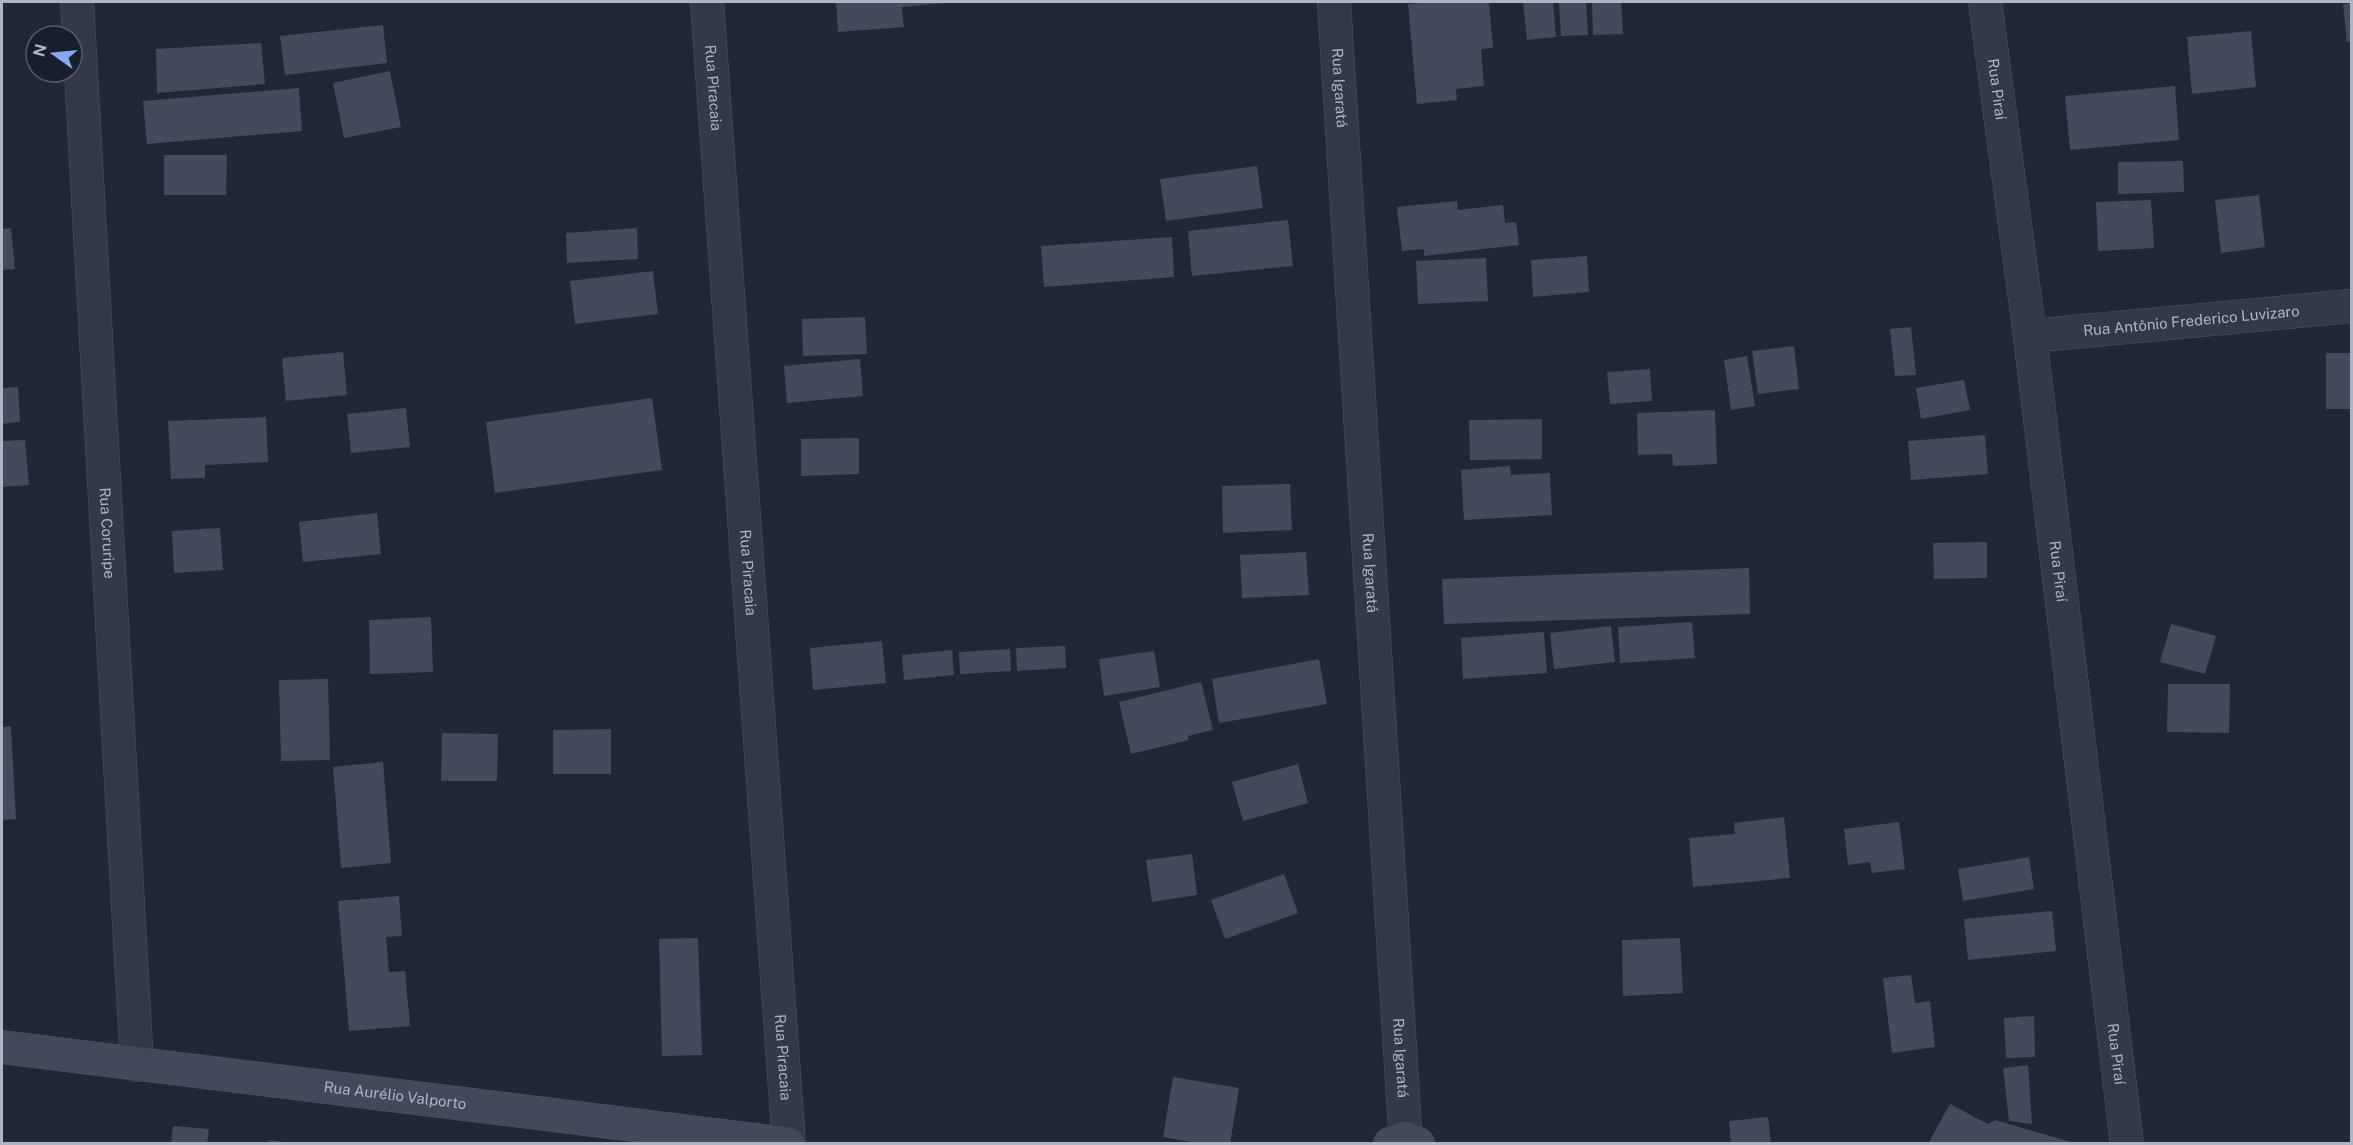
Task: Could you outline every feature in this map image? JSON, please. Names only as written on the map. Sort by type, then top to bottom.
[{"type":"main road","name":"Rua Aurélio Valporto","points":[[2,1047],[788,1143]]},
{"type":"street","name":"Rua Coruripe","points":[[77,2],[137,1065]]},
{"type":"street","name":"Rua Piracaia","points":[[707,2],[788,1143]]},
{"type":"street","name":"Rua Igaratá","points":[[1334,2],[1405,1142]]},
{"type":"street","name":"Rua Piraí","points":[[1985,2],[2030,336],[2127,1143]]},
{"type":"street","name":"Rua Antônio Frederico Luvizaro","points":[[2030,336],[2352,306]]},
{"type":"building","points":[[836,2],[945,3],[902,7],[904,27],[838,32]]},
{"type":"building","points":[[1489,2],[1493,48],[1481,49],[1484,86],[1456,89],[1457,100],[1417,104],[1408,4]]},
{"type":"building","points":[[1523,2],[1553,2],[1556,37],[1527,40]]},
{"type":"building","points":[[1559,2],[1586,2],[1588,35],[1561,36]]},
{"type":"building","points":[[1592,2],[1621,2],[1623,34],[1593,35]]},
{"type":"building","points":[[2352,3],[2352,42],[2347,42],[2343,4]]},
{"type":"building","points":[[383,25],[387,63],[285,75],[280,36]]},
{"type":"building","points":[[2251,31],[2256,87],[2192,94],[2187,37]]},
{"type":"building","points":[[261,43],[265,84],[157,93],[156,49]]},
{"type":"building","points":[[390,71],[401,127],[344,138],[333,83]]},
{"type":"building","points":[[2175,86],[2179,140],[2070,150],[2065,96]]},
{"type":"building","points":[[299,88],[302,131],[147,144],[143,101]]},
{"type":"building","points":[[164,155],[227,155],[226,195],[164,195]]},
{"type":"building","points":[[2183,161],[2184,192],[2118,194],[2118,162]]},
{"type":"building","points":[[1257,166],[1263,208],[1166,221],[1160,179]]},
{"type":"building","points":[[2259,195],[2265,247],[2221,253],[2215,200]]},
{"type":"building","points":[[2151,200],[2154,248],[2098,251],[2096,202]]},
{"type":"building","points":[[1457,201],[1458,210],[1503,205],[1505,223],[1516,222],[1519,245],[1424,256],[1424,249],[1402,251],[1397,207]]},
{"type":"building","points":[[1288,220],[1293,266],[1192,276],[1188,231]]},
{"type":"building","points":[[11,228],[15,269],[2,270],[2,229]]},
{"type":"building","points":[[637,228],[638,259],[567,263],[566,233]]},
{"type":"building","points":[[1172,237],[1174,277],[1044,287],[1041,246]]},
{"type":"building","points":[[1587,256],[1589,292],[1533,297],[1531,260]]},
{"type":"building","points":[[1486,258],[1488,301],[1418,304],[1416,261]]},
{"type":"building","points":[[653,271],[658,314],[575,324],[570,281]]},
{"type":"building","points":[[865,317],[867,354],[803,356],[802,319]]},
{"type":"building","points":[[1911,327],[1916,375],[1895,376],[1890,329]]},
{"type":"building","points":[[1794,346],[1799,389],[1758,394],[1752,351]]},
{"type":"building","points":[[343,352],[347,395],[286,401],[282,358]]},
{"type":"building","points":[[2326,353],[2352,353],[2352,409],[2326,409]]},
{"type":"building","points":[[1747,356],[1755,406],[1731,410],[1724,360]]},
{"type":"building","points":[[860,359],[863,396],[787,403],[784,366]]},
{"type":"building","points":[[1650,369],[1652,401],[1610,404],[1607,372]]},
{"type":"building","points":[[1964,380],[1970,410],[1921,419],[1916,388]]},
{"type":"building","points":[[18,387],[20,422],[2,424],[2,388]]},
{"type":"building","points":[[652,398],[662,470],[495,493],[486,422]]},
{"type":"building","points":[[406,408],[410,447],[351,453],[347,414]]},
{"type":"building","points":[[1715,410],[1717,464],[1673,466],[1672,454],[1638,455],[1637,413]]},
{"type":"building","points":[[266,417],[268,462],[205,465],[205,478],[171,479],[168,421]]},
{"type":"building","points":[[1542,419],[1542,459],[1470,460],[1469,420]]},
{"type":"building","points":[[1985,435],[1988,474],[1911,480],[1908,441]]},
{"type":"building","points":[[859,438],[859,474],[801,476],[801,439]]},
{"type":"building","points":[[25,440],[29,485],[2,487],[2,441]]},
{"type":"building","points":[[1510,466],[1511,475],[1550,473],[1552,515],[1464,520],[1461,470]]},
{"type":"building","points":[[1290,484],[1292,530],[1223,533],[1222,486]]},
{"type":"building","points":[[377,513],[381,554],[303,562],[299,522]]},
{"type":"building","points":[[220,528],[223,570],[174,573],[172,531]]},
{"type":"building","points":[[1987,542],[1987,578],[1934,579],[1933,543]]},
{"type":"building","points":[[1306,552],[1309,595],[1242,598],[1240,555]]},
{"type":"building","points":[[1749,568],[1750,614],[1444,624],[1442,579]]},
{"type":"building","points":[[431,617],[433,672],[370,674],[369,620]]},
{"type":"building","points":[[1692,622],[1695,658],[1620,663],[1618,627]]},
{"type":"building","points":[[2171,624],[2216,636],[2205,674],[2160,662]]},
{"type":"building","points":[[1611,626],[1615,662],[1554,669],[1550,633]]},
{"type":"building","points":[[1544,632],[1547,673],[1463,679],[1461,638]]},
{"type":"building","points":[[882,641],[886,683],[813,690],[810,648]]},
{"type":"building","points":[[1065,646],[1066,668],[1017,671],[1016,648]]},
{"type":"building","points":[[1010,649],[1011,671],[960,674],[959,652]]},
{"type":"building","points":[[952,650],[954,675],[904,680],[902,655]]},
{"type":"building","points":[[1154,651],[1160,687],[1104,696],[1099,659]]},
{"type":"building","points":[[1319,659],[1327,704],[1219,723],[1212,679]]},
{"type":"building","points":[[328,679],[330,760],[281,761],[279,680]]},
{"type":"building","points":[[1201,682],[1213,730],[1188,736],[1189,740],[1131,754],[1119,702]]},
{"type":"building","points":[[2168,684],[2230,684],[2229,733],[2167,732]]},
{"type":"building","points":[[11,726],[16,819],[2,820],[2,727]]},
{"type":"building","points":[[611,729],[611,774],[553,774],[553,730]]},
{"type":"building","points":[[442,733],[498,734],[497,781],[441,781]]},
{"type":"building","points":[[383,762],[391,863],[341,868],[333,767]]},
{"type":"building","points":[[1298,764],[1308,803],[1243,821],[1232,782]]},
{"type":"building","points":[[1784,817],[1790,878],[1693,887],[1689,838],[1735,834],[1734,823]]},
{"type":"building","points":[[1899,822],[1905,869],[1872,873],[1870,862],[1848,865],[1844,829]]},
{"type":"building","points":[[1192,854],[1197,895],[1152,902],[1146,860]]},
{"type":"building","points":[[2029,857],[2034,889],[1963,901],[1958,869]]},
{"type":"building","points":[[1284,874],[1298,913],[1225,939],[1211,900]]},
{"type":"building","points":[[399,896],[402,936],[386,937],[389,972],[405,971],[410,1026],[349,1031],[338,901]]},
{"type":"building","points":[[2052,911],[2056,951],[1968,960],[1964,919]]},
{"type":"building","points":[[698,938],[702,1055],[662,1056],[659,939]]},
{"type":"building","points":[[1680,938],[1683,993],[1623,996],[1622,940]]},
{"type":"building","points":[[1911,975],[1915,1003],[1930,1001],[1935,1047],[1892,1053],[1883,978]]},
{"type":"building","points":[[2034,1016],[2035,1057],[2006,1058],[2004,1018]]},
{"type":"building","points":[[2028,1065],[2032,1124],[2009,1121],[2003,1068]]},
{"type":"building","points":[[1173,1077],[1239,1088],[1230,1144],[1201,1144],[1163,1137]]},
{"type":"building","points":[[1950,1104],[1988,1124],[1995,1120],[2078,1144],[1928,1144]]},
{"type":"building","points":[[1768,1117],[1771,1144],[1731,1144],[1729,1121]]},
{"type":"building","points":[[173,1126],[209,1129],[207,1144],[171,1144]]},
{"type":"building","points":[[269,1140],[286,1142],[286,1144],[268,1144]]}]
